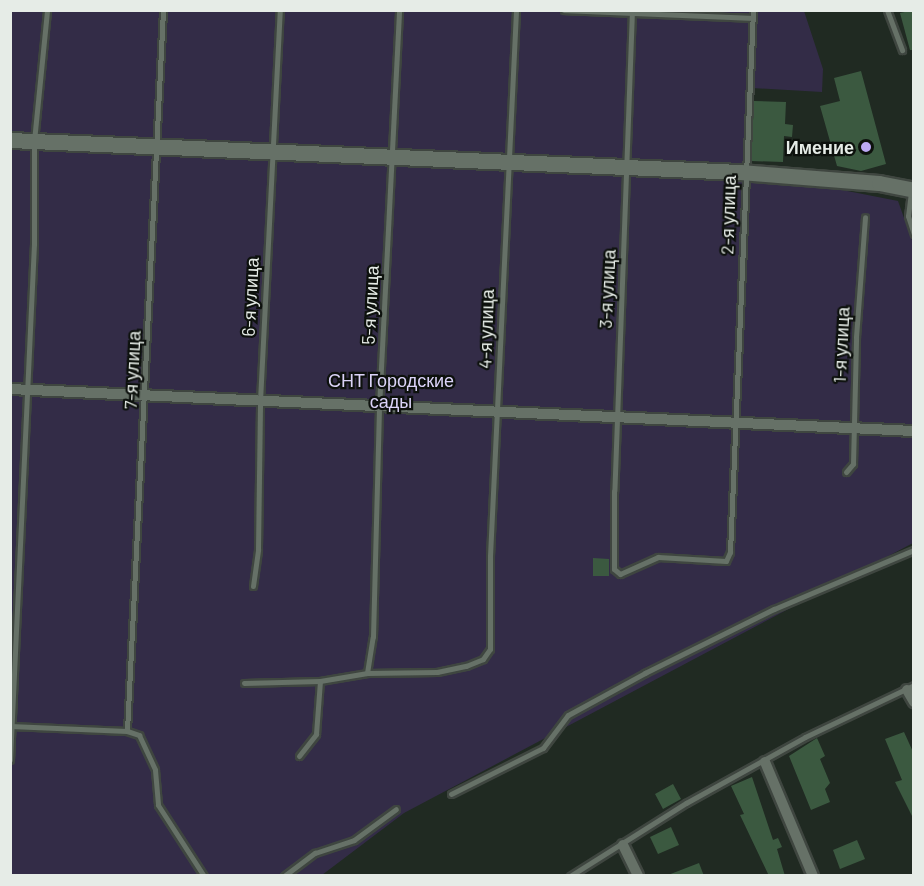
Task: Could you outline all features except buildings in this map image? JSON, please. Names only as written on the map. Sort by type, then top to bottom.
[{"type":"street","points":[[10,140],[742,172],[879,183],[912,190]]},
{"type":"street","points":[[10,389],[734,420],[914,431]]},
{"type":"street","points":[[910,688],[914,702]]},
{"type":"street","points":[[765,762],[813,876]]},
{"type":"street","points":[[623,845],[638,876]]},
{"type":"lane","points":[[10,760],[27,390],[34,141],[47,10]]},
{"type":"lane","name":"7-я улица","points":[[127,731],[146,396],[163,10]]},
{"type":"lane","name":"6-я улица","points":[[253,586],[258,549],[260,401],[280,10]]},
{"type":"lane","name":"5-я улица","points":[[367,673],[373,637],[379,406],[399,10]]},
{"type":"lane","name":"4-я улица","points":[[367,673],[457,668],[483,659],[490,649],[496,411],[516,10]]},
{"type":"lane","points":[[564,10],[752,18]]},
{"type":"lane","name":"2-я улица","points":[[614,569],[620,574],[668,556],[726,561],[730,552],[742,172],[753,10]]},
{"type":"lane","points":[[887,10],[902,50]]},
{"type":"lane","name":"3-я улица","points":[[614,569],[632,12]]},
{"type":"lane","points":[[912,190],[908,216],[914,234]]},
{"type":"lane","name":"1-я улица","points":[[846,472],[853,464],[858,283],[865,217]]},
{"type":"lane","points":[[451,794],[543,748],[568,715],[645,673],[774,609],[914,550]]},
{"type":"lane","points":[[244,683],[320,681],[367,673]]},
{"type":"lane","points":[[299,756],[316,734],[320,681]]},
{"type":"lane","points":[[570,876],[623,845],[686,803],[806,738],[910,688]]},
{"type":"lane","points":[[11,726],[127,731],[139,735],[146,745],[155,770],[158,805],[204,876]]},
{"type":"lane","points":[[284,876],[315,853],[354,840],[396,809]]},
{"type":"green space","name":"СНТ Городские сады","points":[[10,11],[804,11],[823,69],[822,92],[752,88],[746,181],[827,187],[898,201],[914,246],[913,543],[404,813],[322,875],[11,875]]},
{"type":"place","name":"Имение","points":[[866,147]]}]
